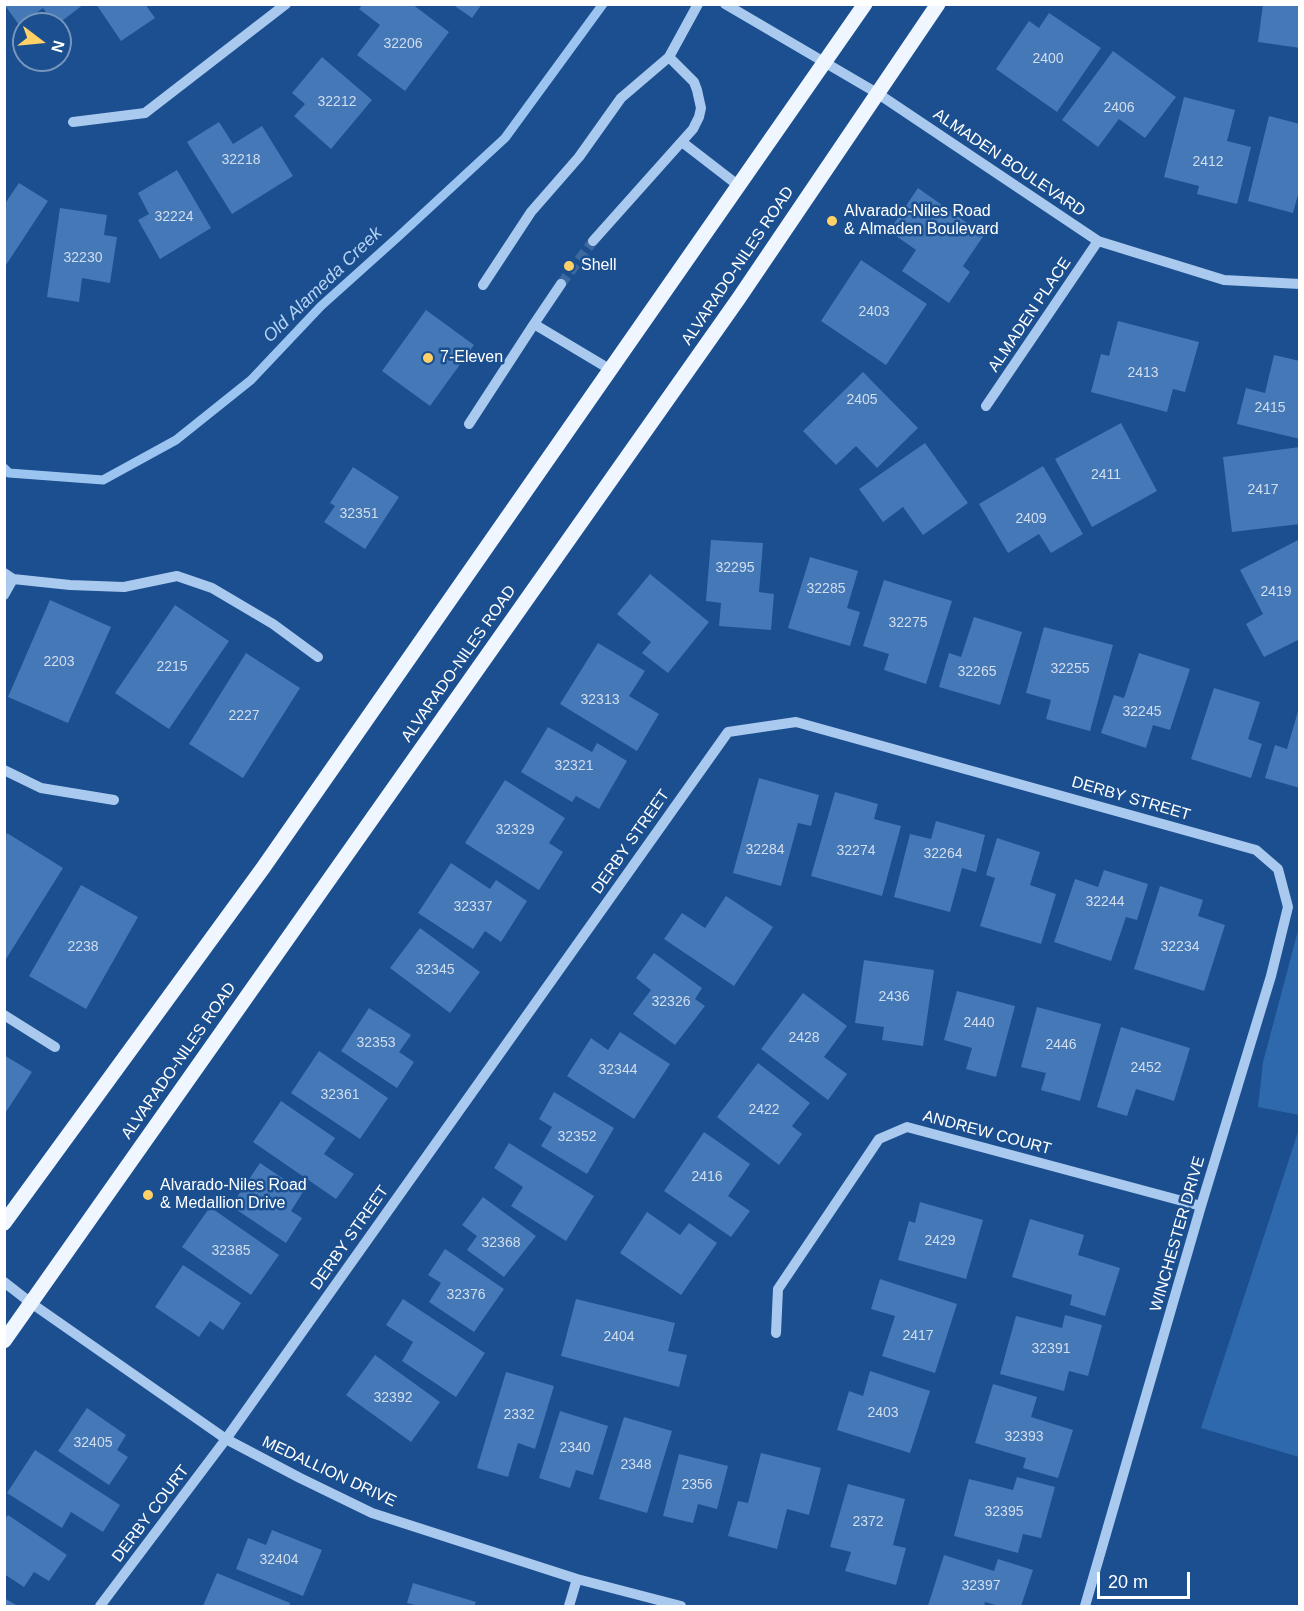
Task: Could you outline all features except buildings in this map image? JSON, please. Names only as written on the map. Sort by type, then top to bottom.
[{"type":"main road","points":[[4,1223],[263,868],[866,4]]},
{"type":"main road","name":"ALVARADO-NILES ROAD","points":[[4,1341],[732,308],[938,4]]},
{"type":"street","points":[[73,122],[145,113],[286,4]]},
{"type":"street","points":[[483,285],[531,212],[579,157],[621,98],[669,57],[698,4]]},
{"type":"street","name":"ALMADEN BOULEVARD","points":[[725,4],[877,93],[1098,241],[1224,280],[1299,284]]},
{"type":"street","points":[[593,242],[682,142],[699,117],[700,108],[694,82],[669,57]]},
{"type":"street","points":[[682,142],[739,186]]},
{"type":"street","name":"ALMADEN PLACE","points":[[986,406],[1098,241]]},
{"type":"street","points":[[469,424],[561,284]]},
{"type":"street","points":[[534,324],[611,369]]},
{"type":"street","points":[[4,595],[9,576],[70,585],[124,587],[177,576],[212,588],[273,624],[318,657]]},
{"type":"street","name":"DERBY STREET","points":[[226,1438],[728,732],[796,722],[1256,850],[1278,869]]},
{"type":"street","points":[[4,770],[41,788],[114,800]]},
{"type":"street","name":"WINCHESTER DRIVE","points":[[1085,1606],[1201,1206],[1271,976],[1288,906],[1278,869]]},
{"type":"street","points":[[4,1015],[55,1047]]},
{"type":"street","name":"ANDREW COURT","points":[[776,1333],[778,1289],[879,1139],[907,1127],[1201,1206]]},
{"type":"street","name":"MEDALLION DRIVE","points":[[4,1282],[226,1438],[372,1513],[577,1579],[681,1606]]},
{"type":"street","name":"DERBY COURT","points":[[100,1606],[226,1438]]},
{"type":"street","points":[[569,1606],[577,1579]]},
{"type":"shaded area","points":[[1299,927],[1299,1115],[1258,1107],[1263,1062]]},
{"type":"shaded area","points":[[1299,1129],[1299,1457],[1201,1428]]},
{"type":"waterway","name":"Old Alameda Creek","points":[[4,468],[9,473],[103,480],[176,440],[251,380],[321,306],[505,138],[603,4]]},
{"type":"tunnel","points":[[561,284],[593,241]]},
{"type":"place","name":"Alvarado-Niles Road & Almaden Boulevard","points":[[832,221]]},
{"type":"place","name":"Shell","points":[[569,266]]},
{"type":"place","name":"7-Eleven","points":[[428,358]]},
{"type":"place","name":"Alvarado-Niles Road & Medallion Drive","points":[[148,1195]]}]
